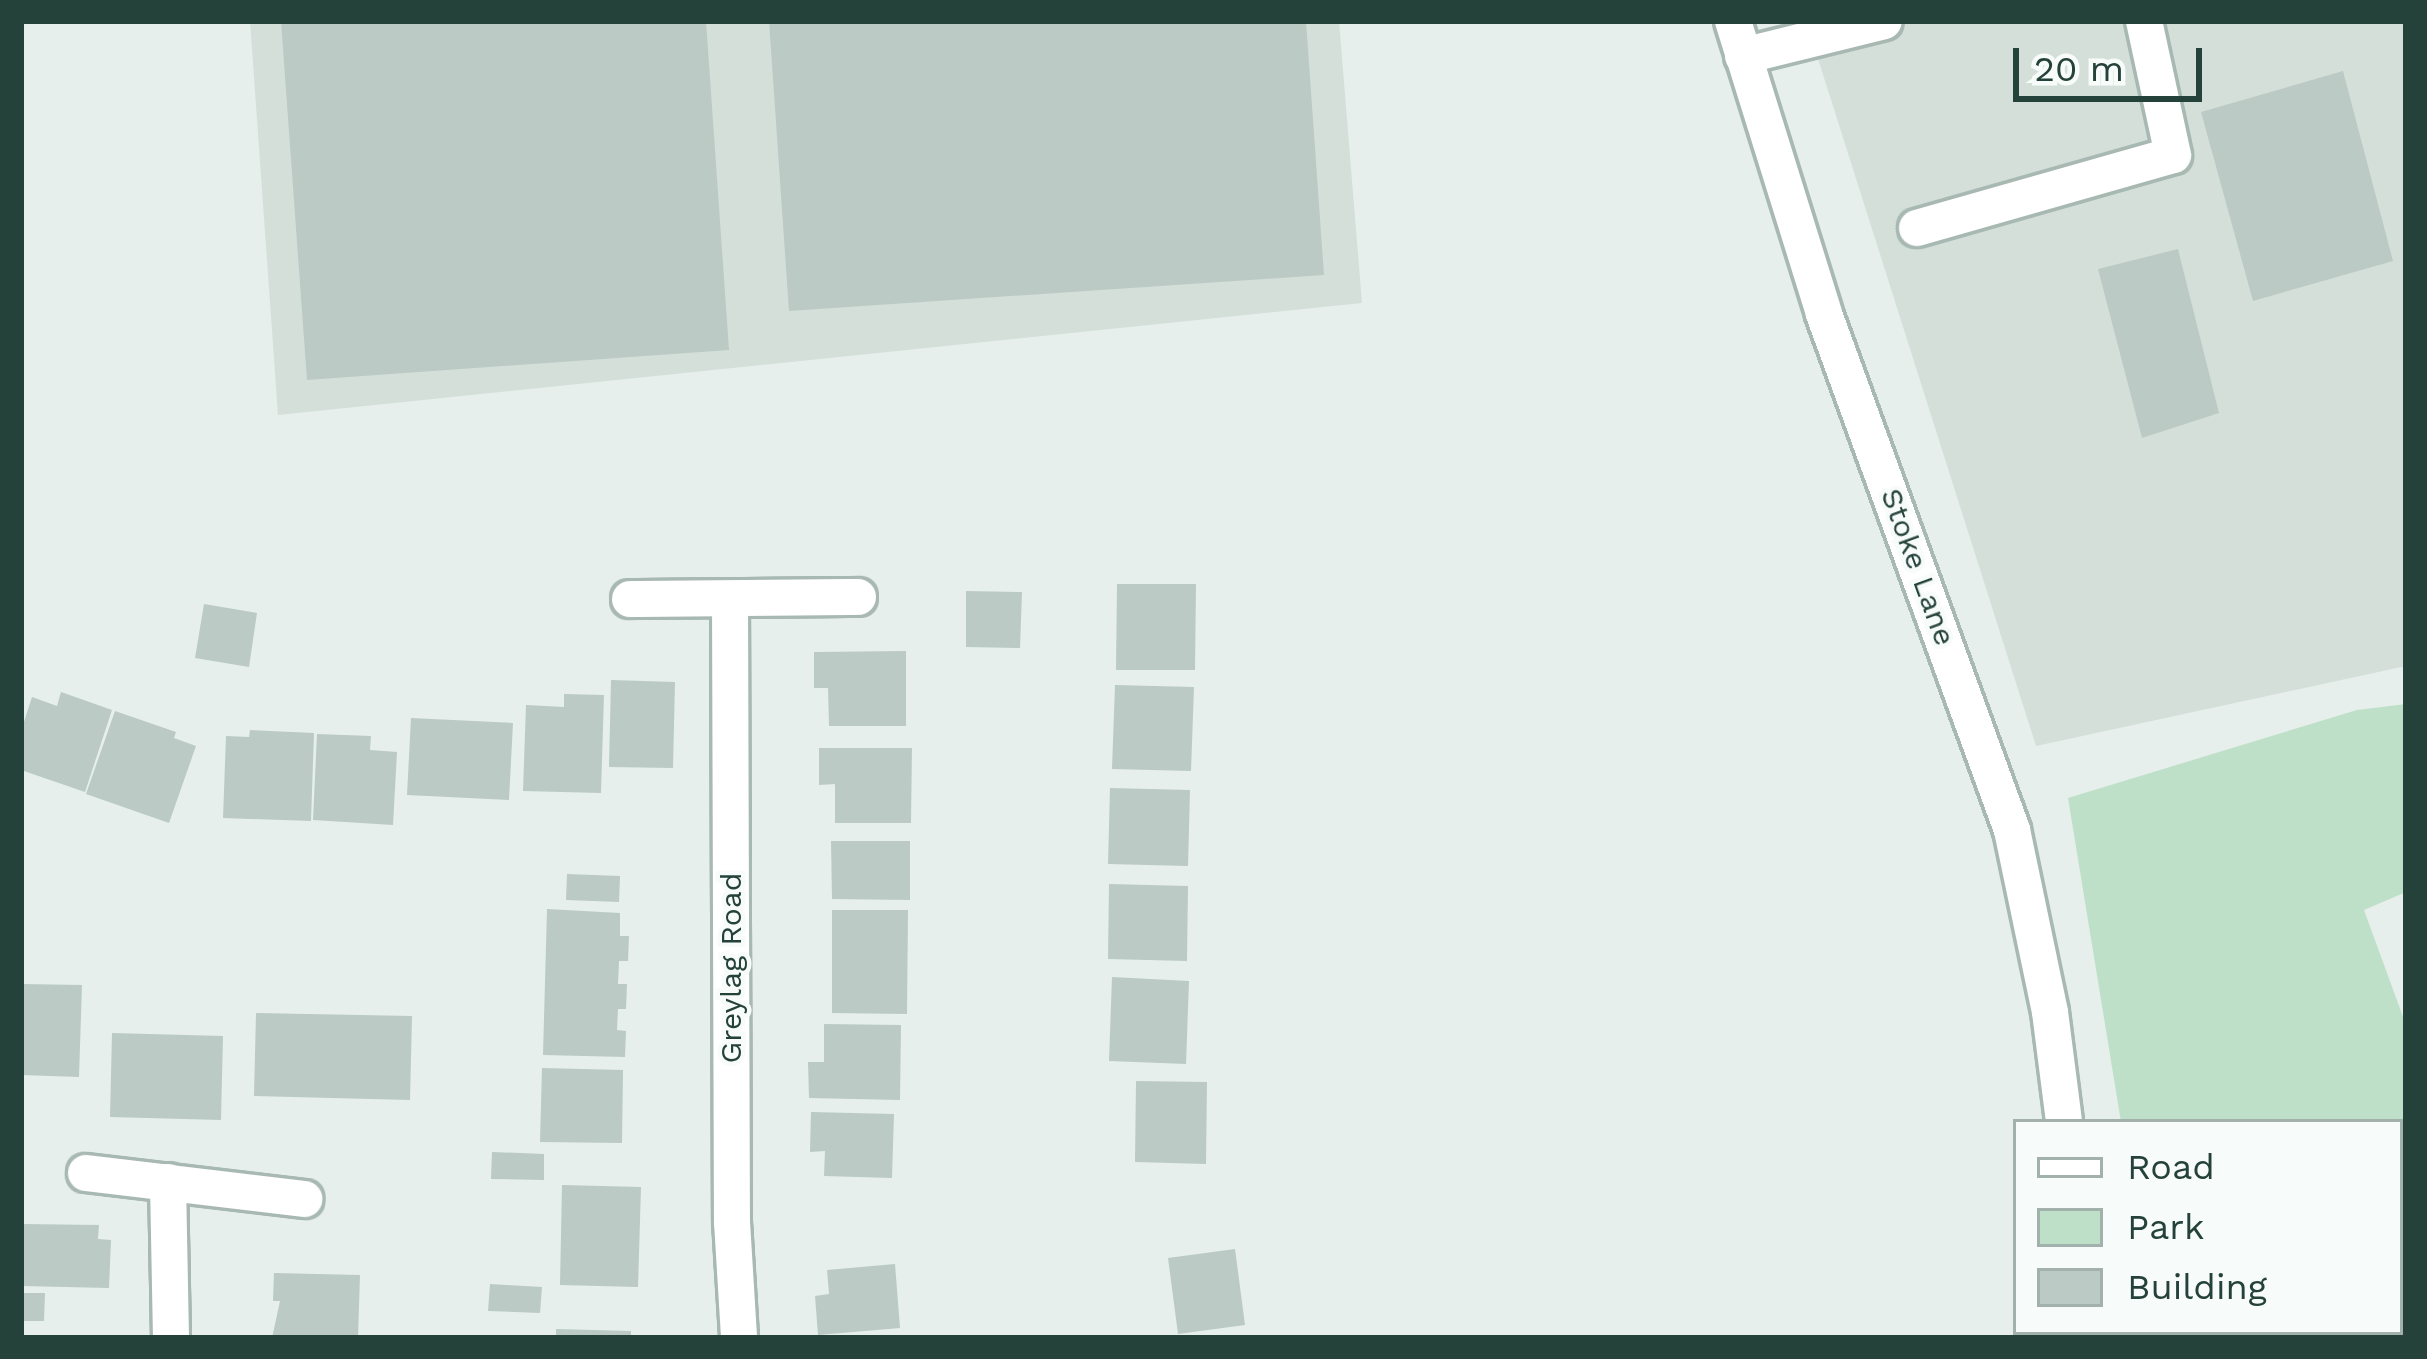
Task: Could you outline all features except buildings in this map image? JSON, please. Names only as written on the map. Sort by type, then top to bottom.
[{"type":"street","points":[[1738,38],[1884,21]]},
{"type":"street","points":[[1917,228],[2173,155],[2144,21]]},
{"type":"street","name":"Stoke Lane","points":[[1738,38],[1824,314],[2012,830],[2050,1012],[2064,1119]]},
{"type":"street","points":[[630,599],[858,597]]},
{"type":"street","name":"Greylag Road","points":[[730,599],[732,1222],[739,1338]]},
{"type":"street","points":[[86,1173],[304,1199]]},
{"type":"street","points":[[168,1182],[171,1338]]},
{"type":"shaded area","points":[[250,21],[1339,21],[1362,303],[278,415]]},
{"type":"shaded area","points":[[1806,21],[2406,21],[2406,666],[2036,746]]},
{"type":"green space","points":[[2406,704],[2406,892],[2364,910],[2406,1025],[2406,1338],[2142,1338],[2403,1335],[2403,1119],[2121,1119],[2068,798],[2357,710]]}]
